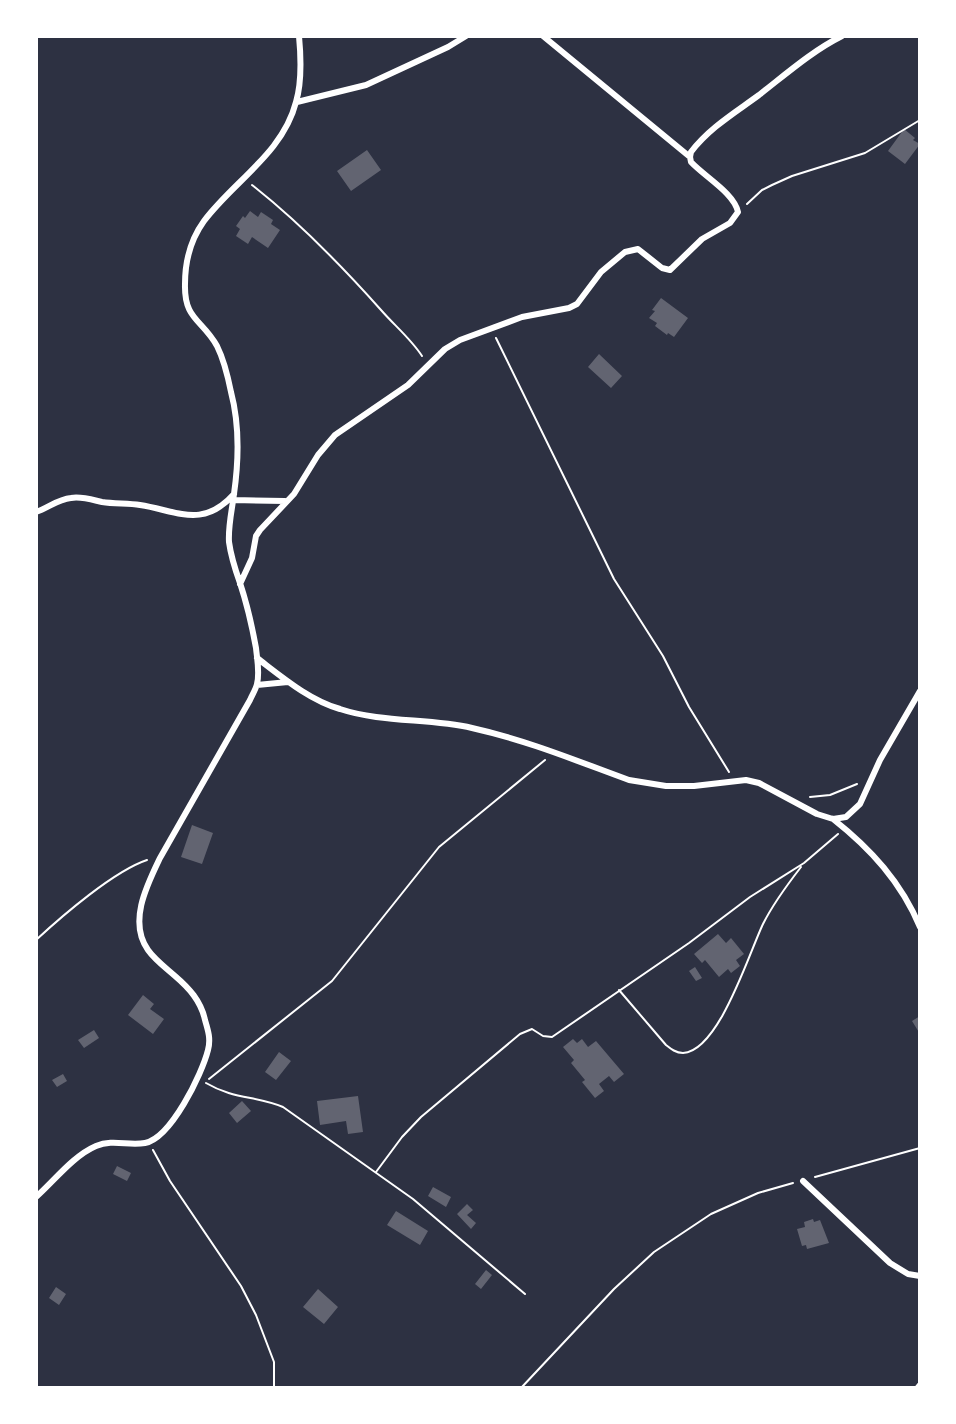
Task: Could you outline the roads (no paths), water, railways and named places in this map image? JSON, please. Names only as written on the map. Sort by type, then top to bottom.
[{"type":"street","points":[[36,1197],[94,1147],[105,1143],[149,1142],[164,1130],[190,1095],[206,1060],[210,1041],[204,1011],[192,991],[147,949],[140,921],[141,900],[160,858],[257,685],[257,658],[228,533],[239,435],[232,394],[218,347],[189,312],[185,288],[189,254],[196,235],[213,211],[245,179],[281,135],[297,102],[301,53],[299,36]]},
{"type":"street","points":[[297,102],[366,85],[466,36]]},
{"type":"street","points":[[240,584],[252,558],[256,536],[301,484],[318,455],[335,435],[408,385],[445,349],[460,340],[522,317],[577,304],[601,272],[630,250],[638,249],[662,268],[670,270],[702,239],[730,223],[738,212],[729,196],[697,168],[690,157],[543,36]]},
{"type":"street","points":[[690,157],[696,145],[718,126],[829,42],[842,36]]},
{"type":"street","points":[[36,512],[73,497],[141,505],[193,516],[211,512],[234,497],[287,501]]},
{"type":"street","points":[[257,658],[288,682],[338,709],[373,717],[470,728],[534,745],[645,783],[666,786],[733,781],[759,783],[817,814],[833,819],[845,828],[892,876],[920,927]]},
{"type":"street","points":[[257,685],[288,682]]},
{"type":"street","points":[[833,819],[846,817],[860,804],[920,691]]},
{"type":"street","points":[[803,1181],[890,1263],[908,1274],[920,1276]]}]
